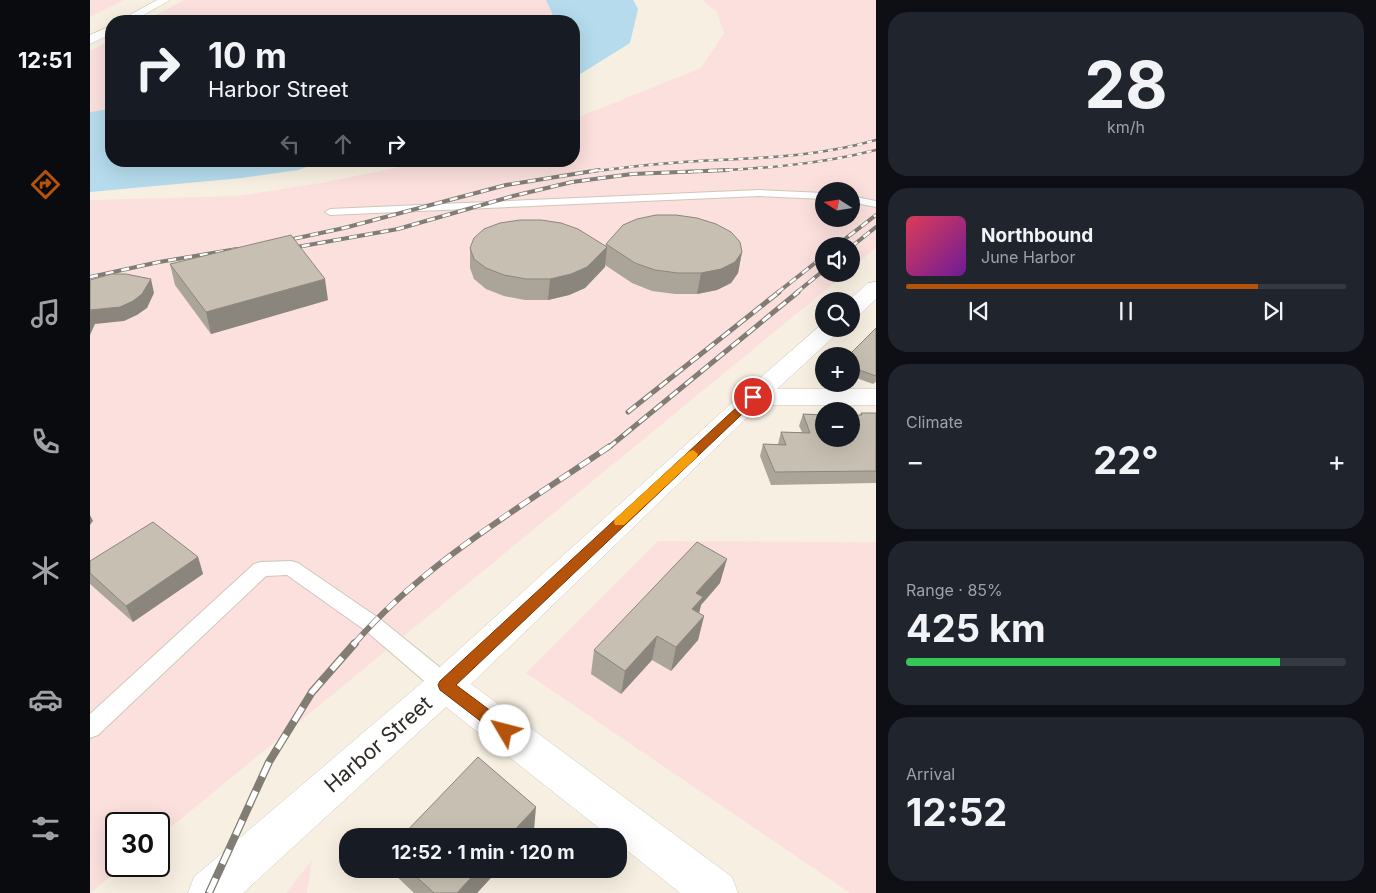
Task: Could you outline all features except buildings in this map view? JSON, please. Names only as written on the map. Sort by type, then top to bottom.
[{"type":"street","points":[[136,15],[165,0]]},
{"type":"street","points":[[90,40],[105,32]]},
{"type":"street","points":[[860,302],[876,288]]},
{"type":"street","name":"Harbor Street","points":[[210,893],[445,685],[753,397],[821,337]]},
{"type":"street","points":[[753,397],[876,397]]},
{"type":"street","points":[[445,685],[716,893]]},
{"type":"lane","points":[[330,212],[759,193],[815,196]]},
{"type":"lane","points":[[860,201],[876,204]]},
{"type":"lane","points":[[90,728],[261,569],[291,568],[373,625],[445,685]]},
{"type":"shaded area","points":[[90,0],[124,0],[90,17]]},
{"type":"shaded area","points":[[184,0],[546,0],[552,13],[552,15],[156,15]]},
{"type":"shaded area","points":[[702,0],[876,0],[876,248],[860,261],[860,237],[815,237],[815,282],[835,282],[823,292],[815,292],[815,299],[170,828],[170,812],[105,812],[105,877],[110,877],[90,893],[90,200],[237,196],[321,183],[400,167],[580,167],[580,117],[701,68],[724,33],[717,12]]},
{"type":"shaded area","points":[[105,43],[105,143],[90,143],[90,51]]},
{"type":"shaded area","points":[[658,541],[876,542],[876,893],[850,893],[526,673]]},
{"type":"shaded area","points":[[312,860],[307,893],[286,893]]},
{"type":"water","points":[[546,0],[633,0],[638,9],[630,43],[580,74],[580,15],[552,15]]},
{"type":"water","points":[[105,110],[105,167],[307,167],[242,178],[90,192],[90,112]]},
{"type":"railway","points":[[589,172],[671,163],[766,158],[832,150],[876,140]]},
{"type":"railway","points":[[711,171],[806,163],[876,150]]},
{"type":"railway","points":[[279,242],[344,228],[506,185],[599,170]]},
{"type":"railway","points":[[711,171],[728,170]]},
{"type":"railway","points":[[286,249],[398,229],[513,196],[572,182],[632,174],[711,171]]},
{"type":"railway","points":[[688,172],[711,171]]},
{"type":"railway","points":[[848,237],[876,215]]},
{"type":"railway","points":[[860,240],[876,227]]},
{"type":"railway","points":[[90,277],[159,262],[237,249]]},
{"type":"railway","points":[[777,293],[815,263]]},
{"type":"railway","points":[[796,293],[815,277]]},
{"type":"railway","points":[[628,412],[779,292]]},
{"type":"railway","points":[[608,448],[798,292]]},
{"type":"railway","points":[[354,644],[382,614],[443,561],[475,537],[610,446]]},
{"type":"railway","points":[[209,893],[269,762],[312,692],[355,643]]},
{"type":"slow traffic","points":[[620,522],[693,454]]},
{"type":"route","points":[[505,731],[445,685],[753,397]]}]
